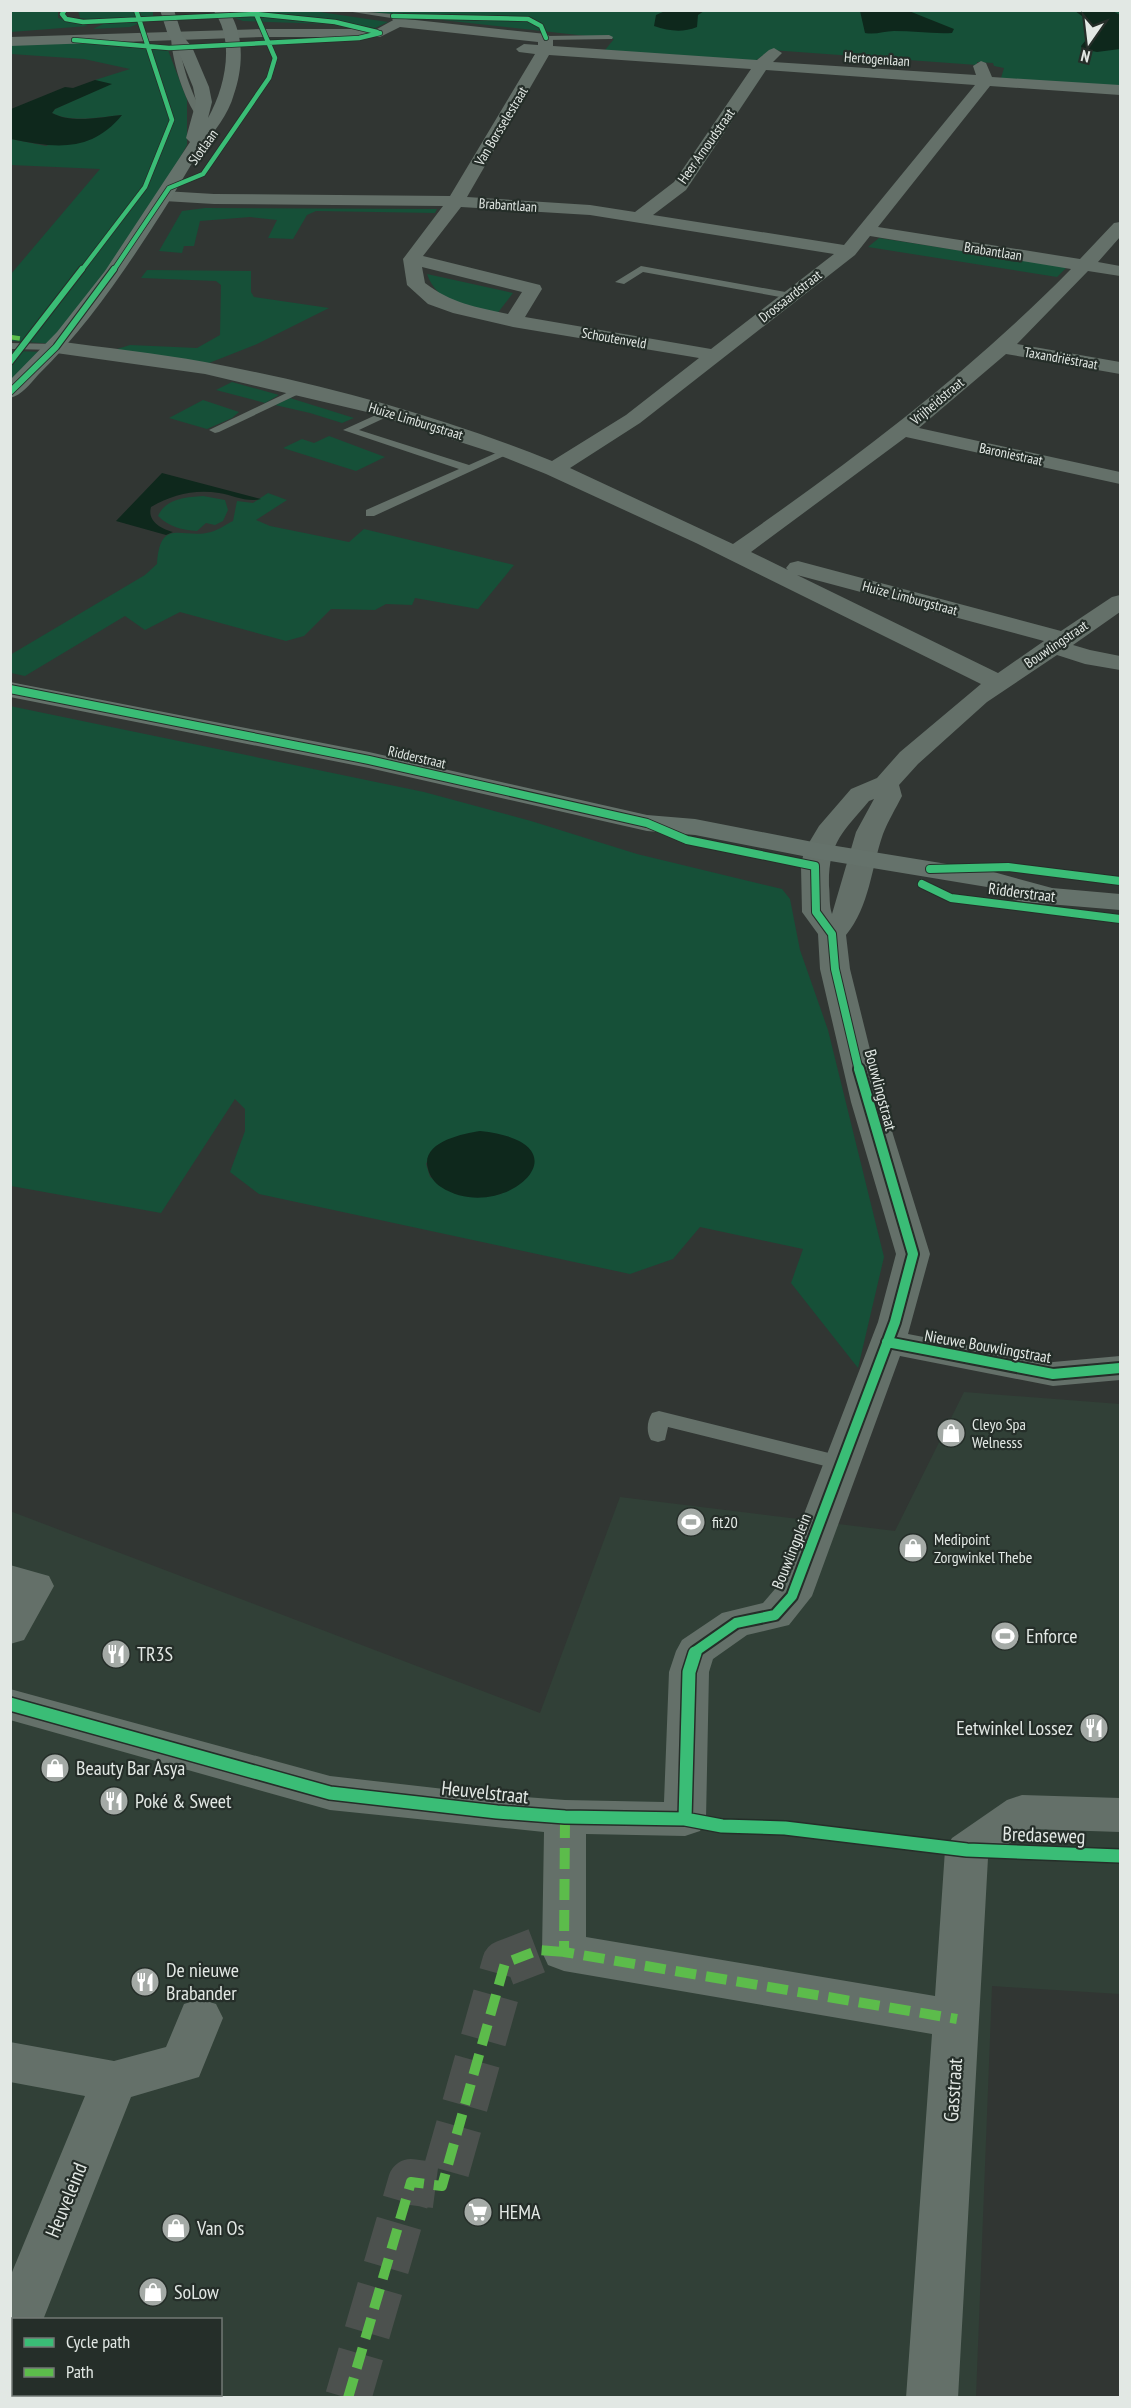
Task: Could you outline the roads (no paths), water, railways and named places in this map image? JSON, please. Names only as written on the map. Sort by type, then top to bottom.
[{"type":"street","points":[[167,10],[174,31]]},
{"type":"street","name":"Hertogenlaan","points":[[174,31],[226,19],[762,64],[1120,90]]},
{"type":"street","name":"Slotlaan","points":[[10,392],[56,347],[107,280],[224,105],[233,78],[226,19]]},
{"type":"street","points":[[380,33],[397,22]]},
{"type":"street","name":"Hertogenlaan","points":[[397,22],[545,44]]},
{"type":"street","points":[[10,35],[174,31]]},
{"type":"street","points":[[10,42],[174,31]]},
{"type":"street","name":"Slotlaan","points":[[174,31],[182,43],[201,87],[204,102],[202,117],[193,135],[195,146]]},
{"type":"street","name":"Van Borsselestraat","points":[[456,201],[545,44]]},
{"type":"street","name":"Heer Arnoudstraat","points":[[639,217],[680,186],[762,64]]},
{"type":"street","name":"Drossaardstraat","points":[[554,469],[633,419],[849,251],[986,81]]},
{"type":"street","name":"Brabantlaan","points":[[164,196],[214,199],[456,201],[590,210],[849,251]]},
{"type":"street","points":[[456,201],[412,259],[533,289],[513,321]]},
{"type":"street","name":"Vrijheidstraat","points":[[745,558],[1001,347],[1084,266],[1120,227]]},
{"type":"street","name":"Brabantlaan","points":[[866,230],[1120,272]]},
{"type":"street","name":"Schoutenveld","points":[[412,259],[416,285],[435,300],[459,309],[513,321],[714,355]]},
{"type":"street","name":"Huize Limburgstraat","points":[[56,347],[205,368],[389,412],[509,451],[554,469],[745,558],[999,683]]},
{"type":"street","name":"Taxandriëstraat","points":[[1001,347],[1120,368]]},
{"type":"street","name":"Baroniestraat","points":[[901,430],[1120,478]]},
{"type":"street","name":"Huize Limburgstraat","points":[[745,558],[788,566],[1059,643],[1085,657],[1120,663]]},
{"type":"street","name":"Bouwlingstraat","points":[[891,1332],[913,1254],[867,1102],[835,969],[832,934],[816,912],[816,858],[829,832],[860,795],[886,784],[909,758],[978,697],[1120,602]]},
{"type":"street","name":"Ridderstraat","points":[[10,689],[369,760],[647,823],[687,840],[859,865],[986,892],[1120,902]]},
{"type":"street","points":[[832,934],[844,919],[849,907],[870,832],[889,796],[886,784]]},
{"type":"street","name":"Nieuwe Bouwlingstraat","points":[[891,1332],[1053,1374],[1120,1368]]},
{"type":"street","name":"Bouwlingplein","points":[[685,1819],[689,1672],[696,1651],[736,1623],[775,1615],[792,1596],[891,1332]]},
{"type":"street","points":[[10,1579],[35,1586],[10,1630]]},
{"type":"street","name":"Heuvelstraat","points":[[10,1704],[330,1793],[497,1812],[565,1817],[685,1819]]},
{"type":"street","name":"Bredaseweg","points":[[1022,1812],[1120,1815]]},
{"type":"street","name":"Gasstraat","points":[[932,2397],[967,1850],[1022,1812]]},
{"type":"street","points":[[565,1817],[552,1951],[957,2019]]},
{"type":"street","points":[[10,2062],[114,2081],[183,2063],[200,2018]]},
{"type":"street","name":"Heuveleind","points":[[18,2318],[114,2081]]},
{"type":"lane","points":[[344,10],[393,16],[399,20],[397,22]]},
{"type":"lane","points":[[545,44],[609,37]]},
{"type":"lane","points":[[620,282],[641,269],[791,296]]},
{"type":"lane","points":[[10,346],[56,347]]},
{"type":"lane","points":[[215,430],[299,390]]},
{"type":"lane","points":[[389,412],[349,430],[470,469]]},
{"type":"lane","points":[[370,513],[509,451]]},
{"type":"lane","points":[[658,1435],[659,1418],[841,1463]]},
{"type":"tunnel","points":[[348,2398],[411,2182],[442,2186],[505,1963],[539,1950]]},
{"type":"place","name":"Cleyo Spa Welnesss","points":[[951,1433]]},
{"type":"place","name":"fit20","points":[[691,1522]]},
{"type":"place","name":"Medipoint Zorgwinkel Thebe","points":[[913,1548]]},
{"type":"place","name":"Enforce","points":[[1005,1636]]},
{"type":"place","name":"TR3S","points":[[116,1654]]},
{"type":"place","name":"Eetwinkel Lossez","points":[[1094,1728]]},
{"type":"place","name":"Beauty Bar Asya","points":[[55,1768]]},
{"type":"place","name":"Poké & Sweet","points":[[114,1801]]},
{"type":"place","name":"De nieuwe Brabander","points":[[145,1982]]},
{"type":"place","name":"HEMA","points":[[478,2212]]},
{"type":"place","name":"Van Os","points":[[176,2228]]},
{"type":"place","name":"SoLow","points":[[153,2292]]}]
